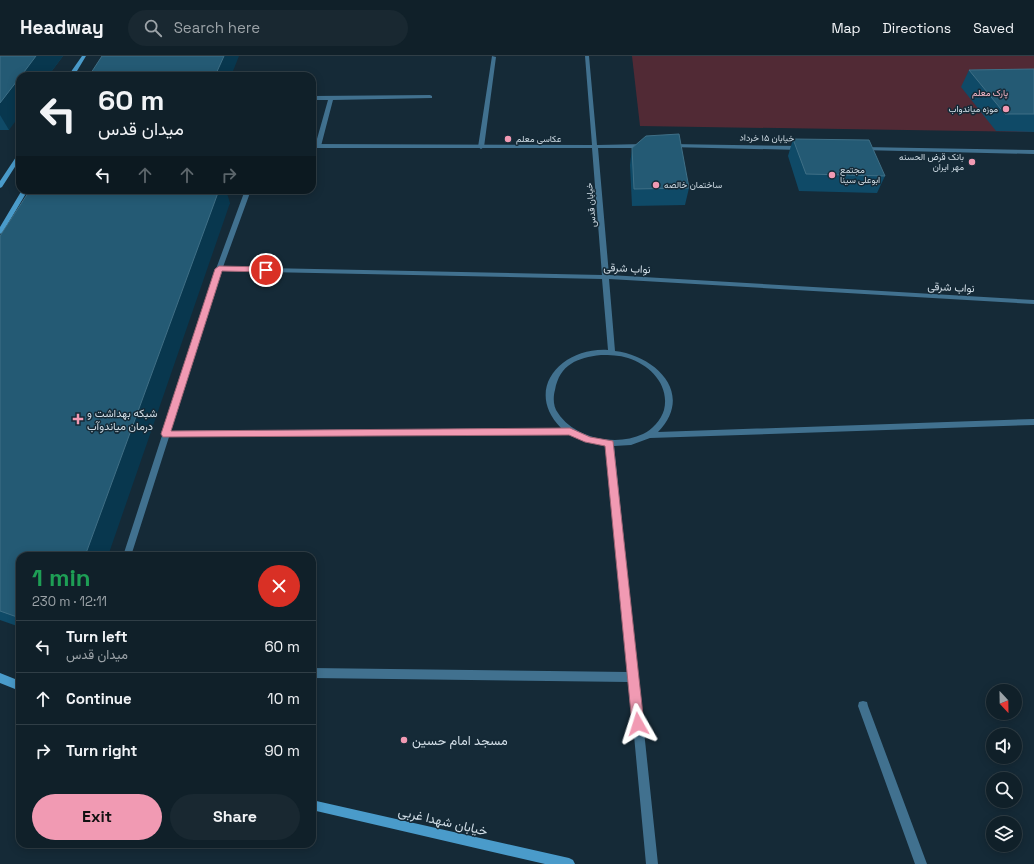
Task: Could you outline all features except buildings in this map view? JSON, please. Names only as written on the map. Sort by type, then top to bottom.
[{"type":"main road","points":[[74,72],[84,56]]},
{"type":"main road","points":[[0,186],[16,161]]},
{"type":"main road","points":[[0,232],[23,194]]},
{"type":"main road","points":[[0,678],[16,684]]},
{"type":"main road","name":"خیابان شهدا غربی","points":[[316,806],[569,864]]},
{"type":"street","name":"خیابان قدس","points":[[587,56],[612,353]]},
{"type":"street","points":[[481,147],[494,58]]},
{"type":"street","points":[[316,98],[430,97]]},
{"type":"street","points":[[316,143],[331,98]]},
{"type":"street","points":[[316,146],[652,146]]},
{"type":"street","name":"خیابان ۱۵ خرداد","points":[[667,146],[807,148]]},
{"type":"street","points":[[854,149],[1034,152]]},
{"type":"street","points":[[128,552],[219,269],[247,194]]},
{"type":"street","name":"نواب شرقی","points":[[219,269],[606,276],[1034,302]]},
{"type":"street","points":[[600,352],[612,353],[620,353],[638,359],[653,369],[664,381],[670,396],[669,411],[661,424],[648,435],[630,442],[610,444],[588,440],[570,431],[557,418],[550,404],[549,389],[555,375],[566,363],[582,356],[600,352]]},
{"type":"street","points":[[648,435],[1034,422]]},
{"type":"street","points":[[166,434],[570,431]]},
{"type":"street","points":[[610,444],[652,864]]},
{"type":"street","points":[[316,673],[633,677]]},
{"type":"street","points":[[863,706],[921,864]]},
{"type":"green space","name":"پارک معلم","points":[[632,56],[1034,56],[1034,132],[640,126]]},
{"type":"place","name":"موزه میاندواب","points":[[1006,109]]},
{"type":"place","name":"عکاسی معلم","points":[[508,139]]},
{"type":"place","name":"بانک قرض الحسنه مهر ایران","points":[[972,162]]},
{"type":"place","name":"مجتمع ابوعلی سینا","points":[[832,175]]},
{"type":"place","name":"ساختمان خالصه","points":[[656,185]]},
{"type":"place","name":"شبکه بهداشت و درمان میاندوآب","points":[[78,419]]},
{"type":"place","name":"مسجد امام حسین","points":[[404,740]]},
{"type":"route","points":[[266,270],[219,269],[166,434],[570,431],[588,440],[610,444],[638,724]]}]
